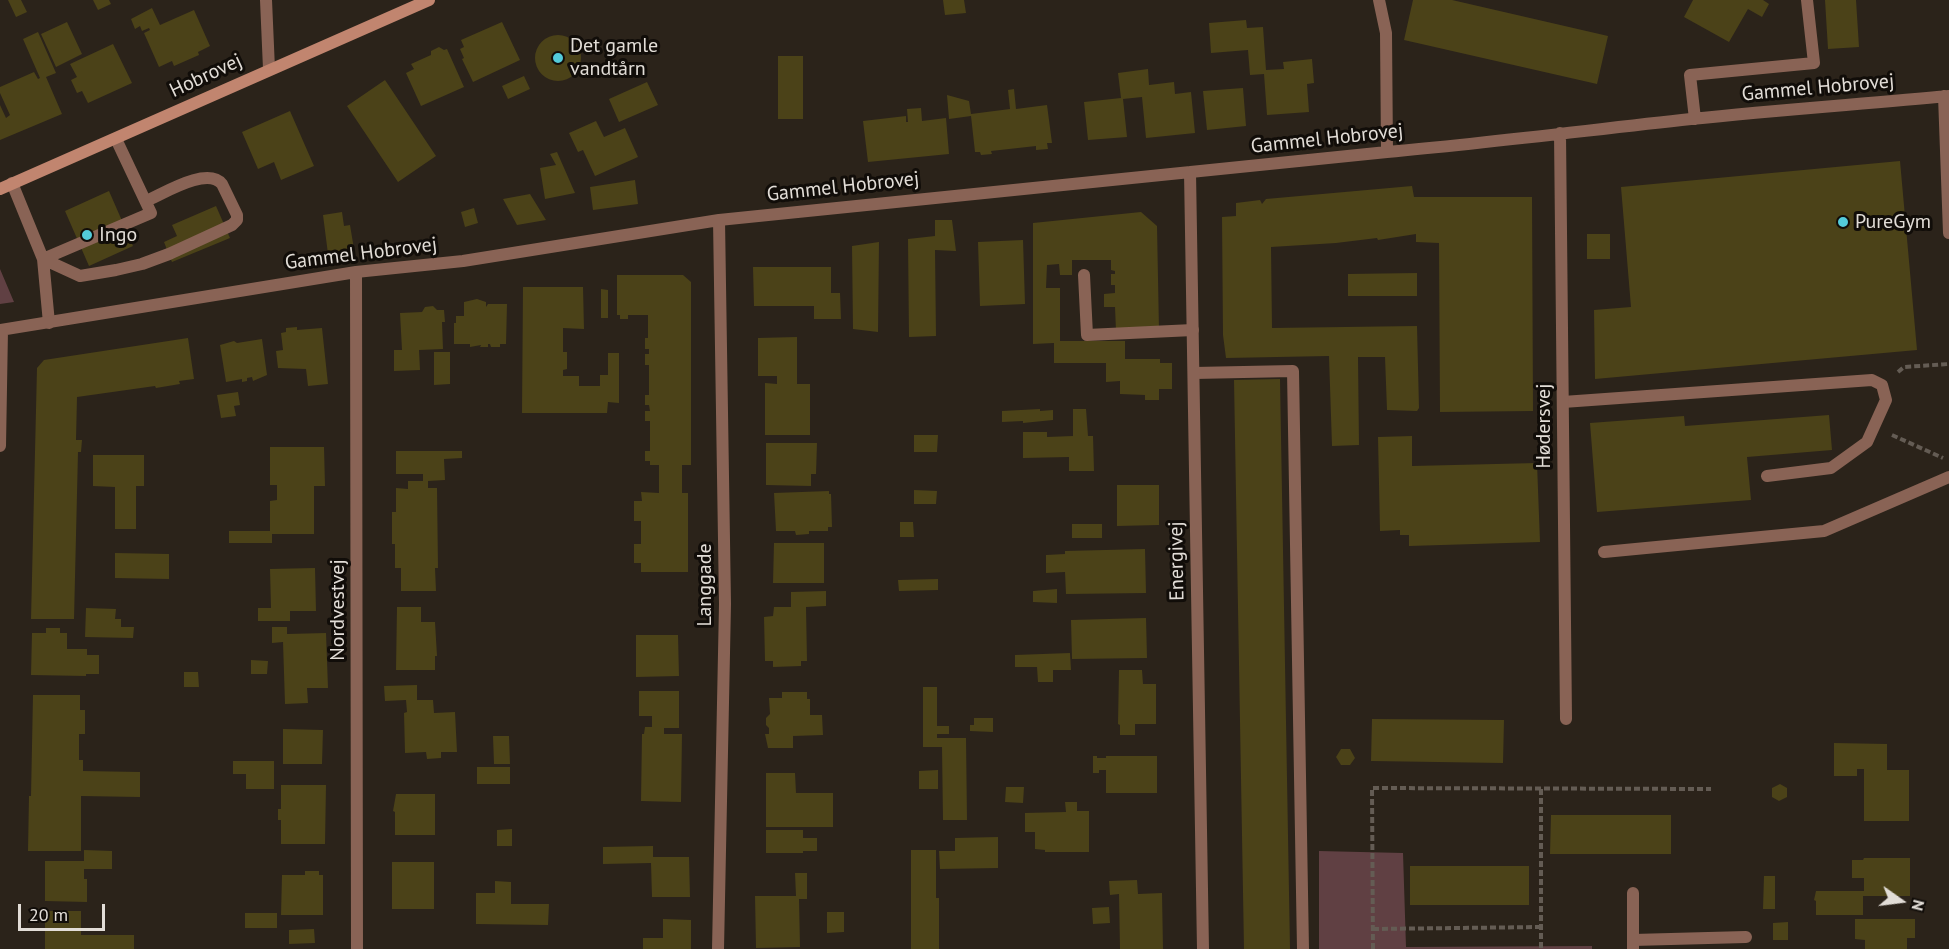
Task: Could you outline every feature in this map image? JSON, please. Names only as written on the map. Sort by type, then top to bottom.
[{"type":"street","points":[[266,0],[269,69]]},
{"type":"street","name":"Hobrovej","points":[[0,189],[429,0]]},
{"type":"street","points":[[1379,0],[1386,33],[1387,152]]},
{"type":"street","name":"Gammel Hobrovej","points":[[1695,119],[1690,75],[1814,63],[1807,0]]},
{"type":"street","name":"Gammel Hobrovej","points":[[1,330],[356,272],[463,261],[719,220],[1482,144],[1560,133],[1695,119],[1947,96],[1949,233]]},
{"type":"street","name":"Hødersvej","points":[[1560,133],[1566,719]]},
{"type":"street","points":[[43,259],[151,213],[116,139]]},
{"type":"street","name":"Energivej","points":[[1190,172],[1203,949]]},
{"type":"street","points":[[43,259],[80,276],[117,270],[169,254],[232,225],[237,220],[237,215],[222,184],[215,179],[201,178],[190,181],[146,201]]},
{"type":"street","points":[[12,183],[43,259],[49,323]]},
{"type":"street","name":"Langgade","points":[[718,949],[726,604],[719,220]]},
{"type":"street","name":"Nordvestvej","points":[[356,272],[357,949]]},
{"type":"street","points":[[1084,275],[1087,335],[1193,330]]},
{"type":"street","points":[[0,446],[1,330]]},
{"type":"street","points":[[1194,373],[1293,371],[1303,949]]},
{"type":"street","points":[[1563,402],[1872,380],[1882,386],[1886,400],[1867,442],[1831,468],[1767,476]]},
{"type":"street","points":[[1604,552],[1824,531],[1949,477]]},
{"type":"street","points":[[1633,893],[1633,945],[1704,943],[1746,937]]},
{"type":"path","points":[[1882,386],[1904,367],[1949,364]]},
{"type":"path","points":[[1874,427],[1949,461]]},
{"type":"path","points":[[1373,949],[1372,788],[1711,789]]},
{"type":"path","points":[[1541,789],[1541,949]]},
{"type":"path","points":[[1373,929],[1541,927]]},
{"type":"shaded area","points":[[0,269],[14,302],[0,304]]},
{"type":"shaded area","points":[[1319,851],[1403,853],[1406,947],[1592,946],[1592,949],[1319,949]]},
{"type":"building","points":[[8,0],[21,0],[27,12],[16,17]]},
{"type":"building","points":[[93,0],[109,0],[111,4],[98,10]]},
{"type":"building","points":[[943,0],[964,0],[966,13],[945,15]]},
{"type":"building","points":[[1413,0],[1452,0],[1608,36],[1597,84],[1404,40]]},
{"type":"building","points":[[1693,0],[1763,0],[1769,4],[1762,17],[1748,9],[1729,42],[1684,17]]},
{"type":"building","points":[[1825,0],[1856,0],[1859,47],[1828,49]]},
{"type":"building","points":[[152,8],[160,25],[194,10],[210,46],[198,52],[199,55],[174,66],[172,61],[159,67],[144,33],[150,30],[149,28],[142,31],[140,26],[135,29],[131,19]]},
{"type":"building","points":[[1246,20],[1247,28],[1263,27],[1266,70],[1284,69],[1283,62],[1312,59],[1314,83],[1307,84],[1309,112],[1267,115],[1264,74],[1250,75],[1248,50],[1211,53],[1209,23]]},
{"type":"building","points":[[67,22],[82,54],[56,67],[41,34]]},
{"type":"building","points":[[502,22],[520,60],[473,82],[462,59],[464,58],[460,49],[464,47],[461,40]]},
{"type":"building","points":[[38,32],[56,73],[46,77],[62,114],[0,140],[0,105],[6,118],[10,115],[0,93],[0,87],[34,72],[38,79],[40,78],[23,39]]},
{"type":"building","name":"Det gamle vandtårn","points":[[558,35],[574,42],[581,58],[574,74],[558,81],[542,74],[535,58],[542,42]]},
{"type":"building","points":[[113,44],[132,83],[88,103],[82,91],[77,93],[71,80],[77,77],[70,64]]},
{"type":"building","points":[[439,47],[447,49],[464,87],[421,106],[406,73],[414,69],[411,64],[431,55],[431,51]]},
{"type":"building","points":[[778,56],[803,56],[803,119],[778,119]]},
{"type":"building","points":[[1148,69],[1149,85],[1174,82],[1175,94],[1191,92],[1195,133],[1146,138],[1142,97],[1123,99],[1127,137],[1088,140],[1084,102],[1121,98],[1118,73]]},
{"type":"building","points":[[524,76],[530,89],[508,99],[502,86]]},
{"type":"building","points":[[385,80],[436,156],[398,182],[347,106]]},
{"type":"building","points":[[647,82],[658,105],[619,122],[609,99]]},
{"type":"building","points":[[1243,88],[1246,126],[1207,130],[1203,91]]},
{"type":"building","points":[[1014,89],[1016,109],[1047,105],[1052,143],[1047,143],[1048,149],[1036,150],[1036,146],[991,151],[992,154],[981,155],[980,152],[975,152],[971,116],[949,119],[947,95],[969,101],[971,114],[1010,109],[1008,90]]},
{"type":"building","points":[[921,108],[922,121],[946,118],[949,154],[868,162],[863,121],[906,116],[906,122],[908,122],[907,109]]},
{"type":"building","points":[[290,111],[314,166],[281,180],[274,162],[258,169],[242,132]]},
{"type":"building","points":[[596,121],[604,137],[625,128],[638,157],[595,176],[583,150],[578,152],[569,133]]},
{"type":"building","points":[[557,152],[575,193],[545,199],[540,168],[556,165],[550,154]]},
{"type":"building","points":[[1900,161],[1917,350],[1595,379],[1594,310],[1631,307],[1621,187]]},
{"type":"building","points":[[635,180],[638,204],[593,210],[590,187]]},
{"type":"building","points":[[1412,186],[1414,197],[1532,197],[1533,411],[1440,412],[1439,243],[1416,242],[1416,234],[1378,240],[1377,238],[1271,247],[1272,328],[1417,326],[1419,408],[1417,411],[1387,410],[1385,357],[1358,357],[1359,445],[1332,446],[1329,356],[1226,358],[1223,335],[1222,217],[1236,216],[1236,203],[1260,200],[1262,204],[1266,199]]},
{"type":"building","points":[[109,191],[133,246],[89,266],[65,211]]},
{"type":"building","points":[[530,194],[546,220],[517,225],[503,199]]},
{"type":"building","points":[[216,206],[230,238],[172,262],[164,242],[177,236],[172,225]]},
{"type":"building","points":[[474,208],[478,223],[465,227],[461,212]]},
{"type":"building","points":[[342,212],[344,226],[350,225],[354,249],[328,254],[323,215]]},
{"type":"building","points":[[1141,212],[1157,226],[1159,330],[1116,331],[1115,307],[1104,307],[1104,294],[1115,293],[1115,285],[1111,285],[1111,274],[1115,274],[1115,271],[1111,270],[1111,260],[1072,260],[1072,275],[1060,275],[1059,264],[1047,265],[1046,288],[1060,288],[1060,341],[1125,341],[1125,359],[1160,359],[1160,363],[1172,363],[1172,389],[1159,389],[1159,400],[1145,400],[1145,395],[1120,394],[1120,381],[1106,382],[1106,363],[1054,363],[1054,343],[1033,344],[1033,223]]},
{"type":"building","points":[[935,220],[952,220],[956,251],[935,250],[936,336],[909,337],[908,239],[935,236]]},
{"type":"building","points":[[1587,234],[1610,234],[1610,259],[1587,259]]},
{"type":"building","points":[[1023,240],[1025,304],[980,306],[978,242]]},
{"type":"building","points":[[879,242],[878,332],[853,329],[852,246]]},
{"type":"building","points":[[753,267],[831,267],[831,293],[840,293],[841,319],[814,319],[814,306],[754,306]]},
{"type":"building","points":[[1417,273],[1417,296],[1348,296],[1348,274]]},
{"type":"building","points":[[617,275],[683,275],[691,282],[691,465],[682,465],[682,493],[688,493],[688,572],[641,572],[641,563],[634,563],[634,544],[641,544],[641,521],[634,521],[634,501],[642,501],[641,492],[659,493],[659,465],[650,465],[650,461],[645,461],[645,451],[650,451],[650,421],[645,421],[645,411],[650,411],[649,405],[645,405],[645,395],[649,395],[649,365],[645,365],[645,354],[649,354],[649,349],[645,349],[645,338],[648,338],[648,315],[628,315],[628,319],[620,319],[620,315],[617,315]]},
{"type":"building","points":[[523,287],[583,287],[584,329],[563,328],[563,352],[567,352],[567,369],[563,370],[563,376],[579,376],[579,386],[600,386],[600,375],[608,375],[608,353],[619,353],[619,403],[608,402],[607,413],[522,413]]},
{"type":"building","points":[[601,289],[608,290],[608,318],[601,318]]},
{"type":"building","points":[[477,299],[486,302],[486,307],[488,304],[507,304],[506,344],[500,344],[500,347],[491,347],[488,344],[488,347],[480,347],[481,345],[470,347],[470,344],[454,344],[456,316],[464,316],[464,302]]},
{"type":"building","points":[[433,306],[437,310],[444,310],[443,349],[419,350],[420,370],[394,371],[394,350],[402,350],[400,313],[422,312],[425,307]]},
{"type":"building","points":[[297,327],[297,330],[322,328],[328,384],[308,386],[306,369],[278,368],[276,351],[283,350],[281,333],[286,332],[286,328]]},
{"type":"building","points":[[797,337],[797,384],[810,384],[810,435],[765,435],[765,383],[777,384],[777,376],[758,376],[758,338]]},
{"type":"building","points":[[188,338],[194,379],[156,388],[155,386],[77,397],[76,440],[82,440],[81,452],[78,452],[74,619],[31,619],[37,368],[44,360]]},
{"type":"building","points":[[262,339],[267,375],[253,381],[252,377],[242,382],[242,379],[226,382],[220,345],[234,341],[237,343]]},
{"type":"building","points":[[434,352],[450,352],[450,384],[434,385]]},
{"type":"building","points":[[1280,379],[1290,949],[1244,949],[1234,380]]},
{"type":"building","points":[[238,392],[240,405],[234,406],[236,416],[221,418],[217,395]]},
{"type":"building","points":[[1040,409],[1040,411],[1053,410],[1053,420],[1023,423],[1023,421],[1002,422],[1002,411]]},
{"type":"building","points":[[1073,409],[1086,409],[1088,436],[1093,436],[1094,471],[1069,471],[1069,457],[1023,458],[1023,432],[1047,432],[1047,437],[1073,436]]},
{"type":"building","points":[[1829,415],[1832,450],[1747,457],[1751,500],[1597,512],[1590,423],[1684,416],[1685,426]]},
{"type":"building","points":[[914,435],[938,435],[937,452],[914,452]]},
{"type":"building","points":[[1412,436],[1412,466],[1537,463],[1540,542],[1409,546],[1409,535],[1400,535],[1400,530],[1380,531],[1378,437]]},
{"type":"building","points":[[766,443],[817,443],[816,474],[811,474],[811,486],[766,485]]},
{"type":"building","points":[[270,447],[324,447],[325,486],[314,486],[314,534],[272,534],[272,543],[229,543],[229,531],[270,531],[270,501],[277,500],[277,485],[270,485]]},
{"type":"building","points":[[396,451],[462,451],[462,458],[444,459],[445,480],[428,481],[428,488],[437,488],[436,591],[401,591],[401,568],[395,568],[395,544],[392,544],[392,512],[396,512],[396,488],[408,489],[408,481],[423,481],[423,474],[396,474]]},
{"type":"building","points":[[93,455],[144,455],[144,486],[136,486],[136,529],[115,529],[115,487],[93,486]]},
{"type":"building","points":[[1117,485],[1159,485],[1159,525],[1117,526]]},
{"type":"building","points":[[914,490],[937,491],[936,504],[914,504]]},
{"type":"building","points":[[829,491],[832,527],[828,527],[828,531],[809,531],[809,534],[796,535],[795,531],[776,531],[774,493]]},
{"type":"building","points":[[900,522],[913,522],[914,537],[900,537]]},
{"type":"building","points":[[1072,524],[1102,524],[1102,538],[1072,538]]},
{"type":"building","points":[[774,543],[824,543],[824,583],[773,583]]},
{"type":"building","points":[[1145,549],[1146,593],[1066,594],[1065,572],[1046,573],[1046,555],[1065,554],[1065,551]]},
{"type":"building","points":[[115,553],[169,554],[169,579],[115,578]]},
{"type":"building","points":[[315,568],[316,611],[290,611],[290,621],[258,621],[258,608],[271,608],[270,569]]},
{"type":"building","points":[[938,579],[938,590],[899,591],[898,580]]},
{"type":"building","points":[[1057,589],[1057,603],[1033,602],[1033,591]]},
{"type":"building","points":[[826,591],[826,606],[806,607],[807,661],[801,661],[801,666],[773,667],[773,661],[765,661],[764,617],[773,616],[774,607],[791,607],[791,592]]},
{"type":"building","points":[[397,607],[421,607],[421,622],[435,622],[437,656],[435,656],[435,670],[396,670]]},
{"type":"building","points":[[86,608],[116,609],[115,619],[121,619],[121,627],[134,627],[133,638],[85,637]]},
{"type":"building","points":[[1146,618],[1147,658],[1072,659],[1071,620]]},
{"type":"building","points":[[272,627],[287,627],[287,634],[326,633],[328,688],[307,688],[308,703],[285,704],[283,642],[272,643]]},
{"type":"building","points":[[46,628],[60,628],[60,633],[67,633],[67,649],[87,649],[87,655],[99,655],[99,674],[86,674],[86,676],[31,675],[32,633],[46,633]]},
{"type":"building","points":[[636,635],[678,635],[679,676],[636,677]]},
{"type":"building","points":[[1070,653],[1071,670],[1053,670],[1053,682],[1038,682],[1037,667],[1015,667],[1015,655]]},
{"type":"building","points":[[251,660],[268,661],[267,674],[251,674]]},
{"type":"building","points":[[1119,670],[1142,670],[1143,684],[1156,684],[1156,724],[1135,724],[1135,735],[1120,735],[1118,724]]},
{"type":"building","points":[[184,672],[198,672],[199,687],[184,687]]},
{"type":"building","points":[[417,685],[417,700],[433,700],[434,713],[455,712],[457,752],[441,752],[441,758],[427,759],[426,752],[405,753],[406,700],[385,701],[384,686]]},
{"type":"building","points":[[923,687],[937,687],[937,726],[949,726],[949,734],[937,734],[937,738],[966,738],[967,820],[943,820],[942,747],[923,747]]},
{"type":"building","points":[[639,691],[679,691],[679,728],[664,728],[664,734],[682,734],[681,802],[641,801],[642,734],[644,734],[645,727],[652,727],[652,716],[639,716]]},
{"type":"building","points":[[782,692],[807,692],[807,699],[810,699],[810,715],[822,715],[823,735],[793,736],[793,748],[768,748],[765,734],[769,734],[766,718],[770,714],[769,698],[782,698]]},
{"type":"building","points":[[33,695],[80,695],[80,710],[85,710],[85,734],[79,734],[79,760],[83,760],[83,771],[140,772],[140,797],[81,796],[81,851],[28,851]]},
{"type":"building","points":[[974,718],[993,718],[993,732],[970,731],[970,725],[974,725]]},
{"type":"building","points":[[1372,719],[1504,720],[1503,763],[1371,761]]},
{"type":"building","points":[[283,729],[323,730],[322,764],[283,764]]},
{"type":"building","points":[[493,736],[509,736],[510,764],[494,764]]},
{"type":"building","points":[[1834,743],[1887,744],[1887,770],[1909,770],[1909,821],[1864,821],[1864,769],[1857,769],[1857,776],[1834,776]]},
{"type":"building","points":[[1341,749],[1350,749],[1355,758],[1350,765],[1341,765],[1336,757]]},
{"type":"building","points":[[1093,756],[1106,758],[1106,756],[1157,756],[1157,793],[1106,793],[1106,770],[1093,773]]},
{"type":"building","points":[[233,761],[274,761],[274,789],[246,789],[246,774],[233,774]]},
{"type":"building","points":[[477,767],[510,767],[510,784],[477,784]]},
{"type":"building","points":[[938,770],[938,789],[919,789],[919,771]]},
{"type":"building","points":[[766,773],[795,773],[796,793],[833,793],[833,827],[766,827]]},
{"type":"building","points":[[1780,784],[1787,788],[1787,797],[1779,801],[1772,797],[1772,788]]},
{"type":"building","points":[[281,785],[326,785],[325,844],[281,844],[281,820],[278,820],[278,809],[281,809]]},
{"type":"building","points":[[1006,787],[1024,787],[1023,803],[1005,802]]},
{"type":"building","points":[[396,794],[435,794],[435,835],[395,835],[395,812],[393,811]]},
{"type":"building","points":[[1065,802],[1077,802],[1077,811],[1089,811],[1089,852],[1045,852],[1045,850],[1035,849],[1035,832],[1025,832],[1025,813],[1066,812]]},
{"type":"building","points":[[1551,815],[1671,815],[1671,854],[1550,854]]},
{"type":"building","points":[[512,829],[512,846],[497,846],[497,830]]},
{"type":"building","points":[[766,830],[803,830],[803,838],[817,838],[817,851],[766,853]]},
{"type":"building","points":[[998,837],[998,868],[940,869],[939,851],[955,851],[955,838]]},
{"type":"building","points":[[653,846],[653,857],[689,857],[690,897],[652,897],[651,863],[603,864],[603,847]]},
{"type":"building","points":[[84,850],[112,851],[112,869],[84,869],[84,879],[87,879],[87,902],[45,901],[45,861],[84,861]]},
{"type":"building","points":[[911,850],[936,850],[939,949],[911,949]]},
{"type":"building","points":[[1864,858],[1910,858],[1910,896],[1863,896],[1863,915],[1816,915],[1816,901],[1814,900],[1816,891],[1864,891],[1864,878],[1852,878],[1852,860],[1863,860]]},
{"type":"building","points":[[392,862],[434,862],[434,909],[392,909]]},
{"type":"building","points":[[1410,866],[1529,866],[1529,905],[1410,905]]},
{"type":"building","points":[[305,871],[319,871],[319,875],[323,875],[323,915],[281,915],[282,875],[305,875]]},
{"type":"building","points":[[795,873],[807,873],[807,899],[799,899],[800,947],[756,948],[755,896],[796,896]]},
{"type":"building","points":[[1764,876],[1775,876],[1775,909],[1763,909]]},
{"type":"building","points":[[1137,880],[1138,894],[1162,893],[1163,949],[1120,949],[1119,894],[1110,895],[1109,881]]},
{"type":"building","points":[[495,881],[511,882],[511,904],[549,904],[548,925],[476,924],[476,893],[495,893]]},
{"type":"building","points":[[1109,907],[1110,923],[1093,924],[1092,908]]},
{"type":"building","points":[[45,911],[81,911],[81,935],[134,935],[134,949],[45,949]]},
{"type":"building","points":[[827,912],[844,912],[844,932],[827,933]]},
{"type":"building","points":[[245,913],[277,913],[277,928],[245,928]]},
{"type":"building","points":[[663,919],[691,920],[691,949],[643,949],[643,938],[663,938]]},
{"type":"building","points":[[1855,919],[1915,919],[1915,938],[1907,938],[1907,949],[1865,949],[1865,940],[1855,939]]},
{"type":"building","points":[[1788,922],[1788,940],[1773,940],[1773,923]]},
{"type":"building","points":[[314,929],[315,943],[289,944],[289,930]]},
{"type":"place","name":"Det gamle vandtårn","points":[[558,58]]},
{"type":"place","name":"PureGym","points":[[1843,222]]},
{"type":"place","name":"Ingo","points":[[87,235]]}]
